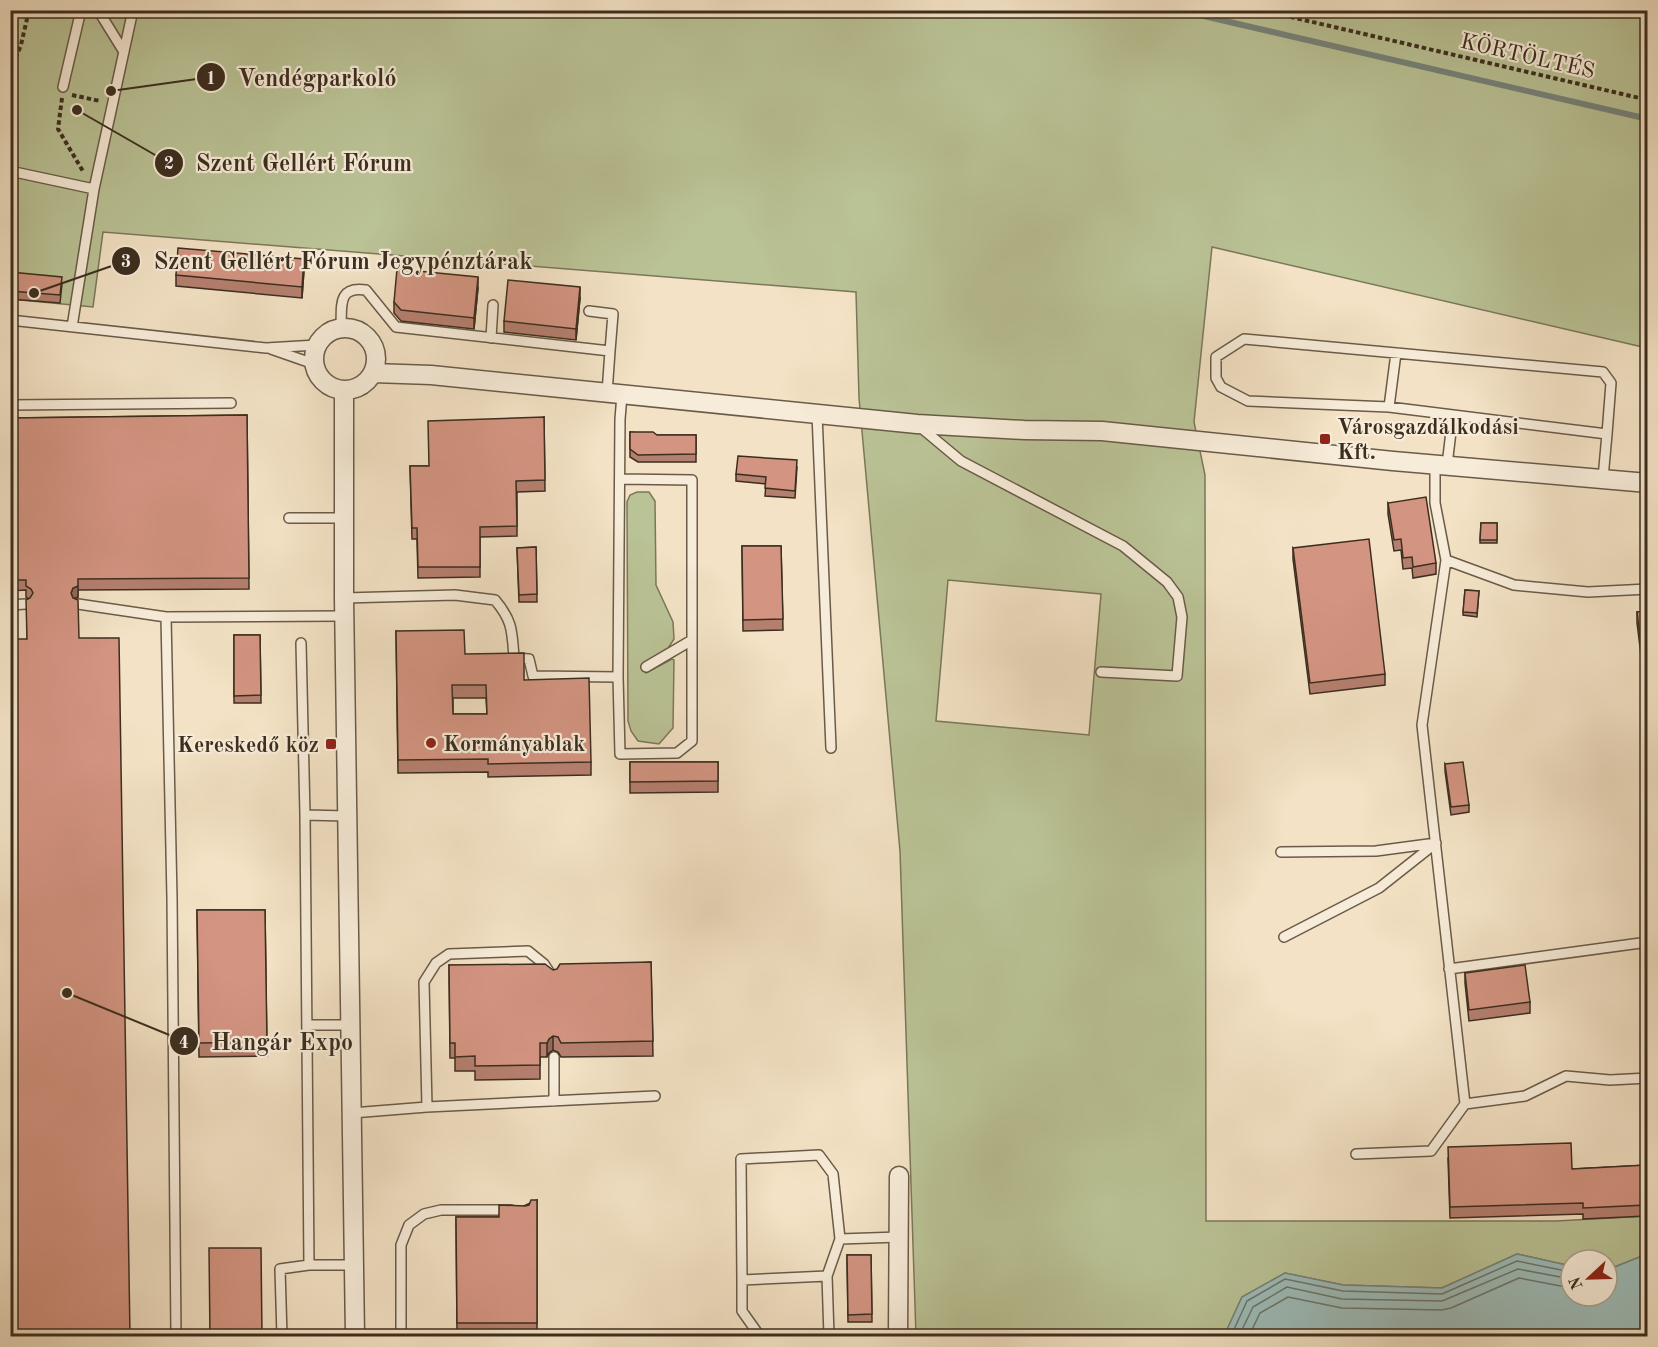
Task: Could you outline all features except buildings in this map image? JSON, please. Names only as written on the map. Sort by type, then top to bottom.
[{"type":"street","points":[[341,328],[353,329],[364,335],[372,344],[375,364],[366,383],[356,389],[344,391],[330,387],[319,378],[314,364],[316,345],[331,331],[341,328]]},
{"type":"street","points":[[375,364],[431,375],[917,424],[1024,430],[1102,431],[1647,483]]},
{"type":"street","points":[[344,391],[344,607],[355,1336]]},
{"type":"street","points":[[898,1336],[899,1176]]},
{"type":"lane","points":[[63,87],[81,10]]},
{"type":"lane","points":[[98,10],[124,52]]},
{"type":"lane","points":[[72,327],[94,189],[133,10]]},
{"type":"lane","points":[[10,171],[94,189]]},
{"type":"lane","points":[[341,328],[343,298],[348,290],[353,288],[366,290],[396,327],[610,351]]},
{"type":"lane","points":[[491,338],[493,305]]},
{"type":"lane","points":[[589,311],[613,314],[610,351],[614,394],[620,419],[618,677],[620,754],[677,753],[693,741],[692,480],[620,479]]},
{"type":"lane","points":[[10,320],[266,348],[316,345]]},
{"type":"lane","points":[[1602,478],[1611,383],[1603,372],[1244,339],[1216,357],[1216,378],[1221,387],[1248,402],[1389,407],[1606,434]]},
{"type":"lane","points":[[266,348],[314,364]]},
{"type":"lane","points":[[1389,407],[1396,353]]},
{"type":"lane","points":[[10,405],[231,404]]},
{"type":"lane","points":[[817,414],[831,748]]},
{"type":"lane","points":[[1356,1154],[1431,1150],[1465,1104],[1422,725],[1446,560],[1435,503],[1453,415]]},
{"type":"lane","points":[[917,424],[961,461],[1123,546],[1167,582],[1178,597],[1182,617],[1178,676],[1101,672]]},
{"type":"lane","points":[[289,518],[345,518]]},
{"type":"lane","points":[[1446,560],[1514,585],[1588,592],[1647,589]]},
{"type":"lane","points":[[78,604],[166,617],[344,607],[455,595],[495,600],[506,612],[512,625],[514,658],[529,659],[533,676],[618,677]]},
{"type":"lane","points":[[10,605],[26,604]]},
{"type":"lane","points":[[166,617],[172,887],[176,1336]]},
{"type":"lane","points":[[646,667],[692,640]]},
{"type":"lane","points":[[301,643],[309,1265]]},
{"type":"lane","points":[[305,815],[347,816]]},
{"type":"lane","points":[[1281,852],[1376,851],[1436,843]]},
{"type":"lane","points":[[1284,937],[1379,888],[1436,843]]},
{"type":"lane","points":[[1449,969],[1647,942]]},
{"type":"lane","points":[[427,1107],[424,982],[435,963],[449,954],[528,951],[544,964],[553,978]]},
{"type":"lane","points":[[307,1025],[350,1024]]},
{"type":"lane","points":[[554,1057],[554,1101]]},
{"type":"lane","points":[[1465,1104],[1525,1096],[1566,1076],[1610,1080],[1647,1078]]},
{"type":"lane","points":[[352,1113],[427,1107],[656,1096]]},
{"type":"lane","points":[[829,1336],[828,1276],[840,1239],[833,1174],[819,1155],[741,1160],[742,1311],[759,1336],[829,1336],[838,1336]]},
{"type":"lane","points":[[401,1336],[401,1245],[409,1225],[424,1214],[441,1210],[525,1210]]},
{"type":"lane","points":[[840,1239],[899,1237]]},
{"type":"lane","points":[[282,1336],[280,1269],[309,1265],[354,1265]]},
{"type":"lane","points":[[742,1280],[828,1276]]},
{"type":"path","points":[[10,72],[21,45],[28,10]]},
{"type":"path","name":"KÖRTÖLTÉS","points":[[1261,10],[1647,100]]},
{"type":"path","points":[[94,189],[58,129],[62,93],[113,104]]},
{"type":"green space","points":[[1595,10],[1647,18],[1647,348],[1212,247],[1194,422],[1205,475],[1206,1221],[1556,1221],[1647,1216],[1647,1254],[1619,1265],[1619,1248],[1559,1248],[1559,1263],[1517,1254],[1442,1288],[1343,1285],[1285,1273],[1242,1297],[1224,1336],[916,1336],[900,851],[859,398],[856,292],[103,232],[93,307],[11,299],[10,11]],"holes":[[[948,580],[1101,594],[1089,735],[936,721]]]},
{"type":"green space","points":[[637,492],[649,492],[655,501],[656,585],[673,622],[674,639],[667,650],[641,666],[646,673],[674,660],[673,728],[659,744],[638,741],[628,721],[627,502],[630,495]]},
{"type":"water","points":[[1517,1254],[1559,1263],[1559,1308],[1619,1308],[1619,1265],[1647,1254],[1647,1336],[1224,1336],[1242,1297],[1285,1273],[1343,1285],[1442,1288]]},
{"type":"waterway","points":[[1178,10],[1648,119]]},
{"type":"railway","points":[[1615,10],[1648,14]]},
{"type":"place","name":"Vendégparkoló","points":[[111,91]]},
{"type":"place","name":"Szent Gellért Fórum","points":[[77,110]]},
{"type":"place","name":"Szent Gellért Fórum Jegypénztárak","points":[[34,293]]},
{"type":"place","name":"Városgazdálkodási Kft.","points":[[1325,439]]},
{"type":"place","name":"Kormányablak","points":[[431,743]]},
{"type":"place","name":"Kereskedő köz","points":[[331,744]]},
{"type":"place","name":"Hangár Expo","points":[[67,993]]}]
